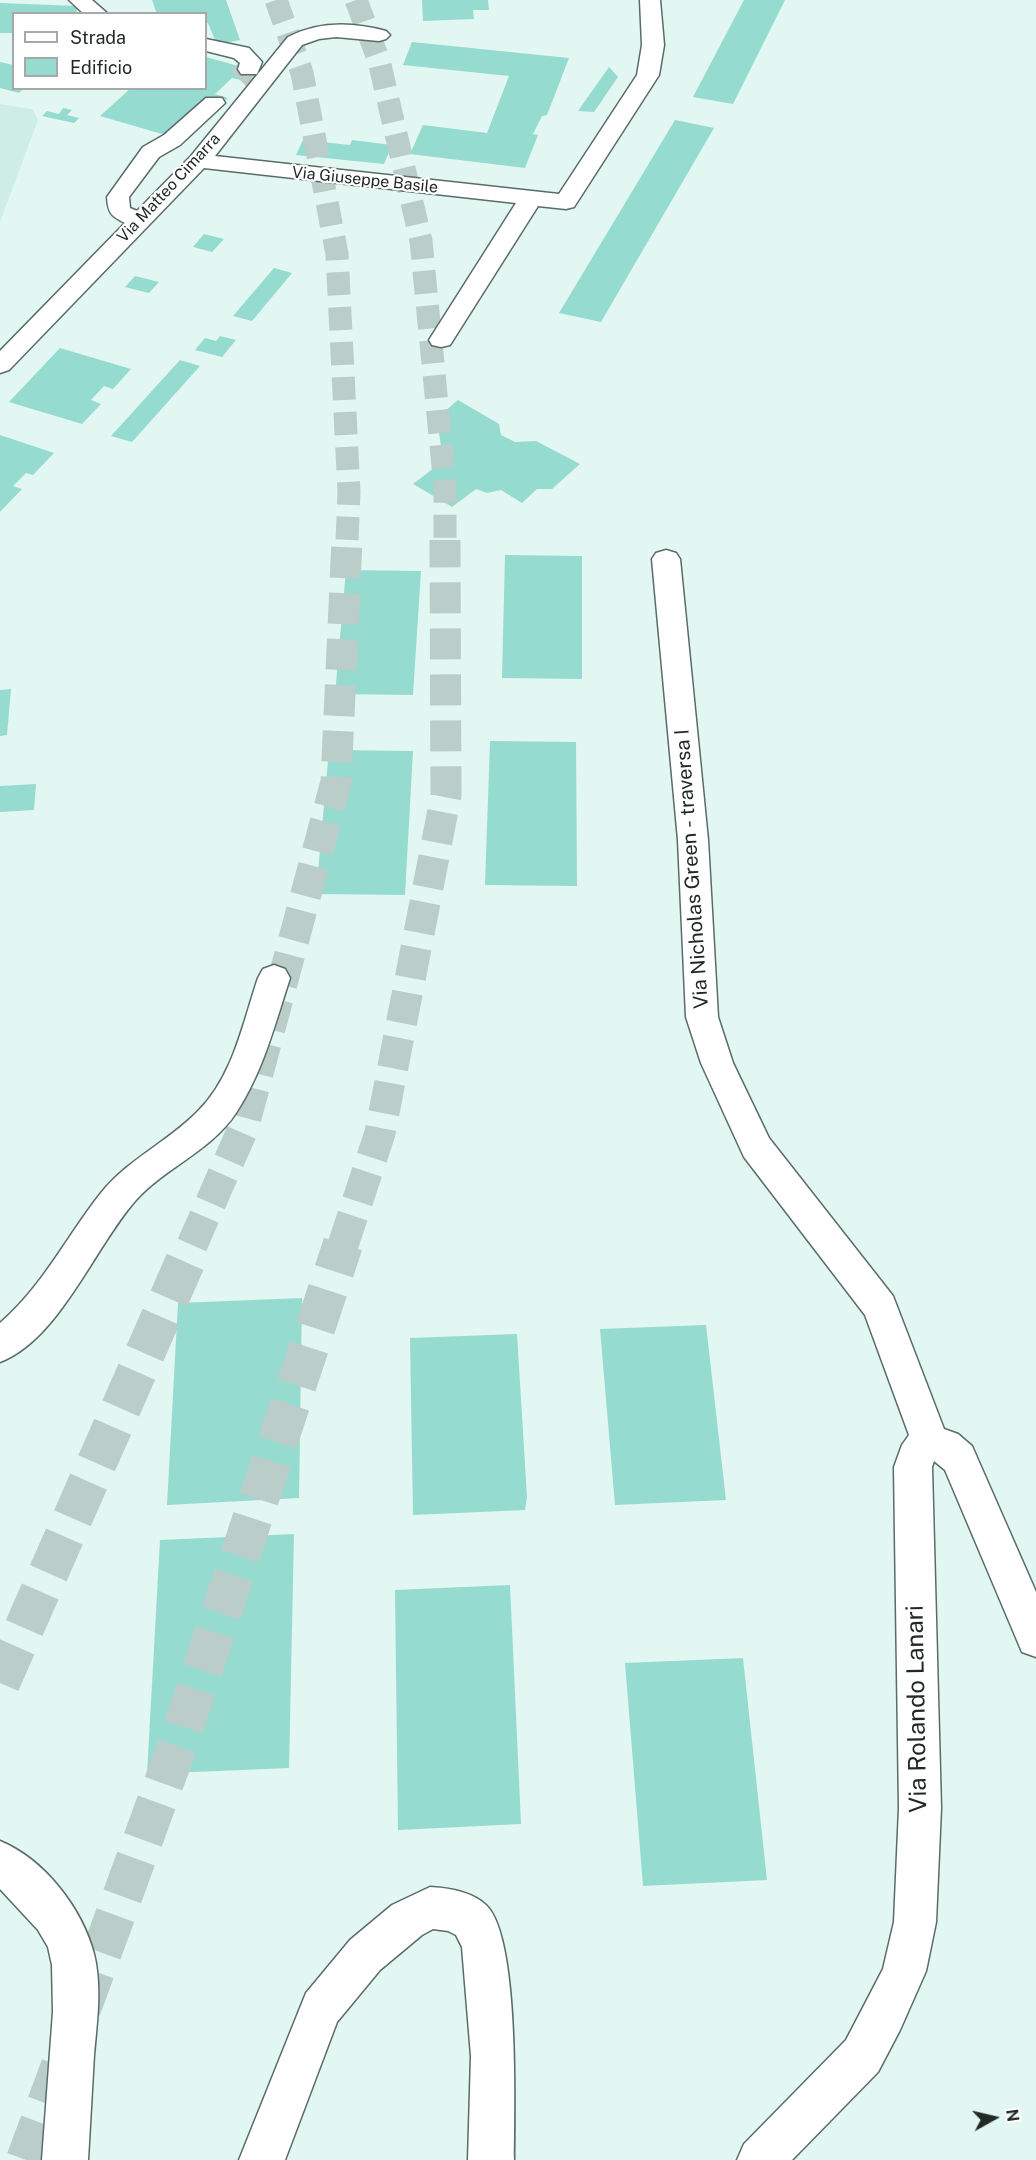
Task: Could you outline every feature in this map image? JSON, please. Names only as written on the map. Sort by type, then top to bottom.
[{"type":"street","points":[[79,0],[95,12]]},
{"type":"street","name":"Via Giuseppe Basile","points":[[199,161],[566,202],[648,75],[653,45],[650,0]]},
{"type":"street","name":"Via Matteo Cimarra","points":[[0,365],[199,161],[295,41],[308,34],[348,29],[379,35]]},
{"type":"street","points":[[138,221],[119,211],[118,197],[151,152],[172,140],[218,99],[244,74],[251,62],[241,53],[207,45]]},
{"type":"street","points":[[441,340],[531,198]]},
{"type":"street","name":"Via Nicholas Green - traversa I","points":[[666,559],[693,840],[702,1017],[717,1063],[756,1147],[880,1307],[931,1443]]},
{"type":"street","points":[[0,1346],[42,1307],[124,1190],[147,1167],[198,1131],[226,1100],[245,1059],[274,978]]},
{"type":"street","points":[[931,1443],[951,1450],[959,1458],[1036,1638]]},
{"type":"street","name":"Via Rolando Lanari","points":[[760,2160],[862,2056],[885,2015],[904,1971],[915,1922],[920,1808],[913,1467],[915,1456],[921,1448],[931,1443]]},
{"type":"street","points":[[0,1862],[24,1880],[59,1926],[72,1953],[76,1998],[65,2160]]},
{"type":"street","points":[[262,2160],[321,2008],[365,1955],[407,1920],[430,1908],[453,1910],[471,1920],[483,1942],[493,2056],[491,2160]]},
{"type":"shaded area","points":[[0,104],[32,109],[38,120],[0,222]]},
{"type":"building","points":[[152,0],[226,0],[240,40],[224,43],[215,40],[207,24],[207,12],[156,12]]},
{"type":"building","points":[[422,0],[488,0],[489,10],[473,10],[474,19],[423,21]]},
{"type":"building","points":[[744,0],[785,0],[733,104],[693,97]]},
{"type":"building","points":[[0,3],[78,6],[76,12],[12,12],[12,33],[0,33]]},
{"type":"building","points":[[412,42],[569,58],[547,115],[542,116],[533,134],[538,135],[525,168],[410,154],[423,125],[487,133],[509,76],[403,65]]},
{"type":"building","points":[[207,57],[256,71],[246,81],[232,78],[215,94],[228,98],[169,136],[100,116],[129,90],[207,90]]},
{"type":"building","points":[[0,62],[12,65],[12,90],[22,90],[19,93],[0,88]]},
{"type":"building","points":[[609,67],[618,77],[594,112],[578,111]]},
{"type":"building","points":[[63,108],[72,110],[67,115],[79,118],[74,123],[42,116],[47,111],[59,114]]},
{"type":"building","points":[[675,120],[714,128],[601,322],[559,313]]},
{"type":"building","points":[[303,140],[350,145],[352,140],[392,145],[384,164],[296,155]]},
{"type":"building","points":[[204,234],[224,239],[212,252],[193,247]]},
{"type":"building","points":[[274,268],[292,273],[252,321],[233,316]]},
{"type":"building","points":[[135,276],[159,282],[149,293],[125,287]]},
{"type":"building","points":[[220,336],[236,340],[222,357],[195,350],[205,338],[216,341]]},
{"type":"building","points":[[60,348],[131,369],[113,389],[104,386],[91,400],[101,404],[82,424],[9,402]]},
{"type":"building","points":[[180,360],[200,366],[132,442],[111,436]]},
{"type":"building","points":[[458,400],[499,424],[501,435],[515,442],[536,441],[580,464],[552,489],[537,489],[522,503],[501,490],[487,493],[476,489],[452,507],[413,484],[443,461],[437,418]]},
{"type":"building","points":[[0,435],[54,453],[33,475],[26,473],[13,486],[22,489],[0,512]]},
{"type":"building","points":[[505,555],[582,556],[582,679],[502,678]]},
{"type":"building","points":[[346,570],[421,571],[413,695],[335,694]]},
{"type":"building","points":[[11,689],[7,735],[0,736],[0,690]]},
{"type":"building","points":[[490,741],[576,742],[577,886],[485,885]]},
{"type":"building","points":[[329,750],[413,751],[405,895],[316,894]]},
{"type":"building","points":[[36,784],[34,810],[0,812],[0,786]]},
{"type":"building","points":[[302,1298],[299,1498],[167,1505],[178,1303]]},
{"type":"building","points":[[706,1325],[726,1500],[615,1505],[600,1329]]},
{"type":"building","points":[[517,1334],[527,1497],[525,1510],[413,1515],[410,1338]]},
{"type":"building","points":[[294,1534],[289,1768],[147,1774],[160,1540]]},
{"type":"building","points":[[510,1585],[521,1824],[398,1830],[395,1590]]},
{"type":"building","points":[[743,1658],[767,1880],[643,1886],[625,1663]]},
{"type":"tunnel","points":[[276,0],[302,73],[337,254],[349,492],[347,542]]},
{"type":"tunnel","points":[[356,0],[379,61],[421,241],[445,486],[445,540]]},
{"type":"tunnel","points":[[239,79],[249,69]]},
{"type":"tunnel","points":[[192,1245],[243,1129],[336,782],[347,540]]},
{"type":"tunnel","points":[[343,1245],[380,1133],[446,795],[445,540]]},
{"type":"tunnel","points":[[0,1683],[193,1244]]},
{"type":"tunnel","points":[[81,2009],[178,1744],[343,1244]]},
{"type":"tunnel","points":[[26,2160],[62,2063]]}]
